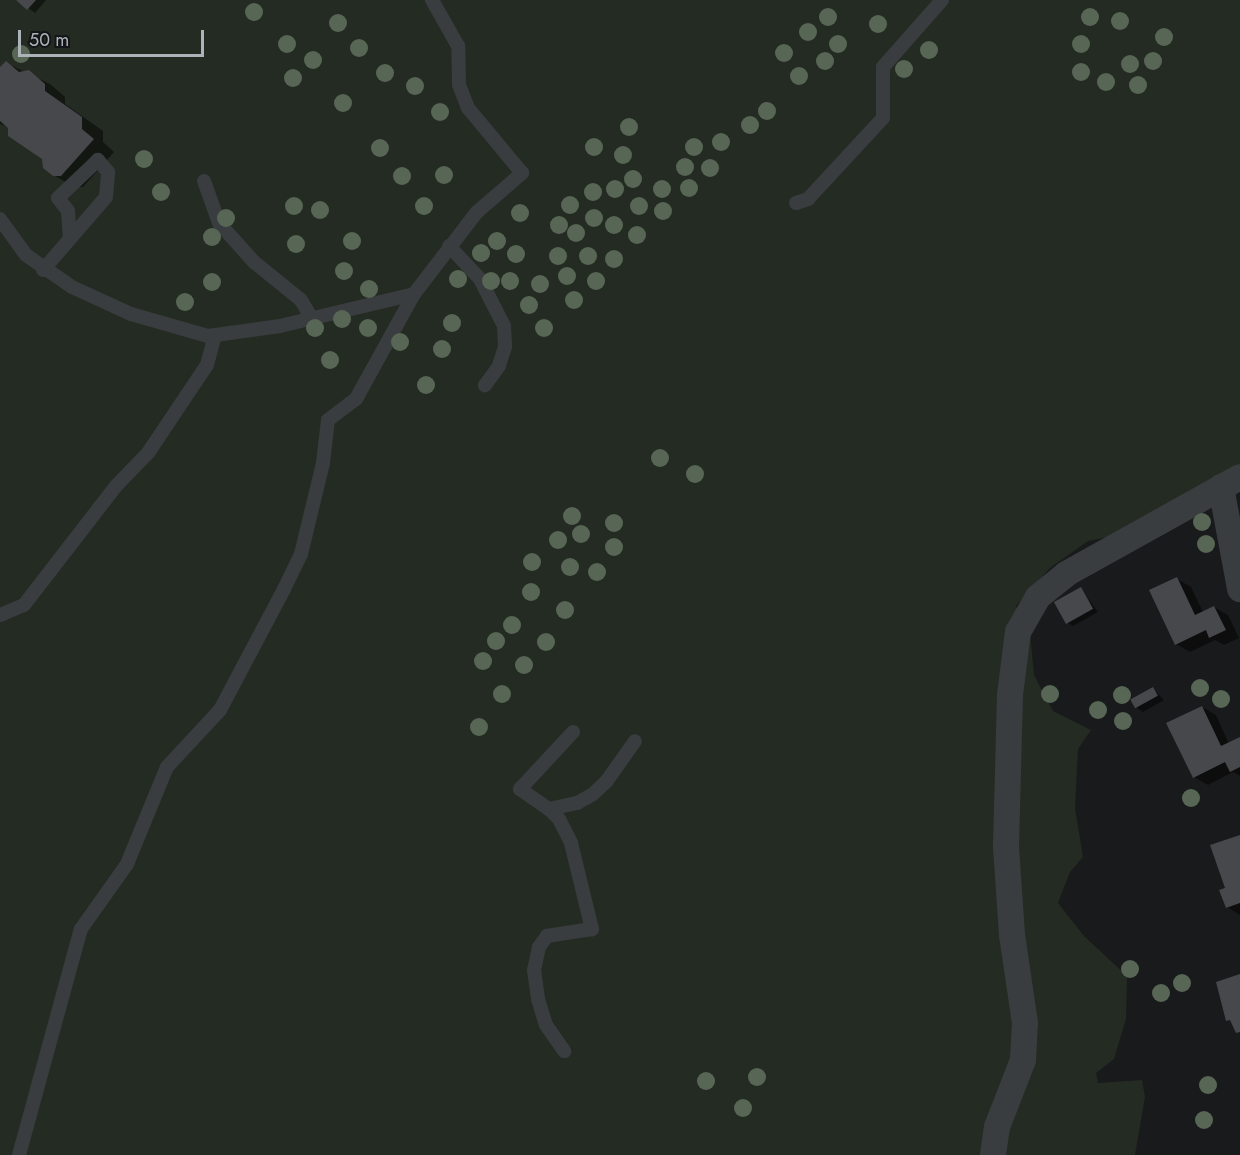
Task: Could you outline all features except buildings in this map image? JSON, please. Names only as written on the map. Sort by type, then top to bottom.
[{"type":"street","points":[[993,1155],[1000,1118],[1023,1060],[1025,1023],[1012,935],[1006,847],[1010,695],[1018,632],[1038,597],[1066,574],[1231,482],[1240,590]]},
{"type":"lane","points":[[19,1155],[81,929],[127,864],[167,767],[220,710],[301,554],[323,463],[328,420],[356,399],[414,294],[449,246],[477,212],[522,173],[468,108],[459,86],[458,46],[432,0]]},
{"type":"lane","points":[[796,203],[808,199],[883,118],[883,67],[942,0]]},
{"type":"lane","points":[[43,270],[106,197],[108,172],[98,160],[58,198],[68,211],[70,238]]},
{"type":"lane","points":[[204,181],[219,224],[254,262],[301,300],[312,319]]},
{"type":"lane","points":[[0,219],[16,243],[43,270],[111,307],[215,335],[312,319],[414,294]]},
{"type":"lane","points":[[449,246],[480,279],[504,326],[505,347],[499,366],[485,385]]},
{"type":"lane","points":[[0,615],[24,605],[116,486],[148,453],[207,364],[215,335]]},
{"type":"lane","points":[[564,1051],[546,1025],[538,999],[534,970],[539,947],[548,936],[592,929],[571,843],[560,819],[520,789],[573,732]]},
{"type":"lane","points":[[549,809],[577,803],[593,794],[606,782],[635,741]]},
{"type":"shaded area","points":[[0,0],[1240,0],[1240,479],[1114,536],[1088,541],[1050,568],[1016,606],[1030,633],[1034,675],[1053,711],[1091,730],[1078,749],[1075,808],[1083,857],[1070,872],[1058,903],[1084,936],[1127,976],[1126,1019],[1114,1059],[1096,1073],[1098,1083],[1142,1080],[1145,1097],[1135,1155],[0,1155]]}]
